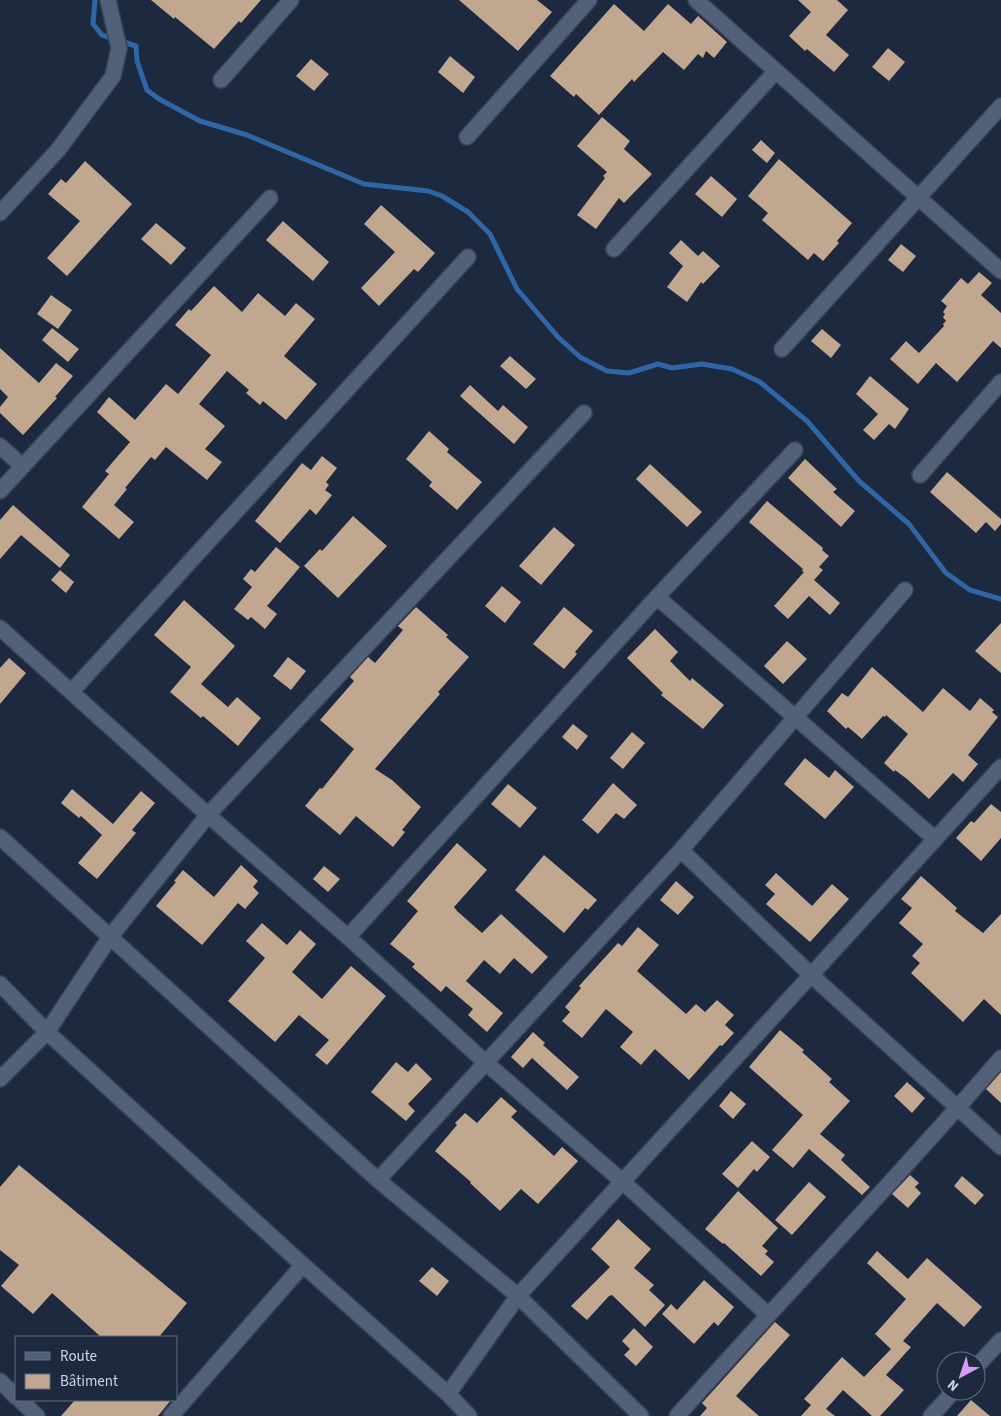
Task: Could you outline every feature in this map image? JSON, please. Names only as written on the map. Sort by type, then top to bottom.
[{"type":"street","points":[[0,213],[58,150],[113,76],[119,48],[108,0]]},
{"type":"street","points":[[222,80],[291,0]]},
{"type":"street","points":[[467,137],[589,0]]},
{"type":"street","points":[[696,0],[1001,270]]},
{"type":"street","points":[[614,249],[776,71]]},
{"type":"street","points":[[782,349],[1001,106]]},
{"type":"street","points":[[0,490],[270,198]]},
{"type":"street","points":[[72,691],[468,257]]},
{"type":"street","points":[[920,475],[1001,382]]},
{"type":"street","points":[[0,1079],[47,1032],[110,937],[208,815],[584,413]]},
{"type":"street","points":[[0,446],[22,466]]},
{"type":"street","points":[[348,937],[657,597],[795,450]]},
{"type":"street","points":[[378,1180],[681,850],[904,590]]},
{"type":"street","points":[[657,597],[935,839]]},
{"type":"street","points":[[0,628],[208,815],[348,937],[485,1062],[623,1182],[767,1314]]},
{"type":"street","points":[[448,1394],[518,1296],[1001,767]]},
{"type":"street","points":[[0,837],[378,1180],[518,1296],[641,1416]]},
{"type":"street","points":[[681,850],[810,975],[1001,1146]]},
{"type":"street","points":[[0,984],[47,1032],[448,1394],[469,1416]]},
{"type":"street","points":[[676,1416],[767,1314],[959,1107],[1001,1058]]},
{"type":"street","points":[[171,1416],[303,1265]]},
{"type":"street","points":[[986,1356],[1001,1340]]},
{"type":"street","points":[[0,1381],[15,1396]]},
{"type":"street","points":[[21,1401],[37,1416]]},
{"type":"street","points":[[931,1416],[945,1401]]},
{"type":"building","points":[[151,0],[261,0],[214,49]]},
{"type":"building","points":[[459,0],[537,0],[552,12],[518,51]]},
{"type":"building","points":[[798,0],[837,0],[848,10],[826,35],[849,55],[834,72],[807,49],[805,51],[789,36],[811,12]]},
{"type":"building","points":[[614,4],[644,31],[668,4],[691,24],[698,16],[727,42],[714,58],[706,51],[703,58],[698,54],[684,70],[663,52],[634,82],[632,79],[599,115],[576,94],[574,97],[550,76]]},
{"type":"building","points":[[888,48],[905,62],[889,81],[872,67]]},
{"type":"building","points":[[450,56],[475,77],[463,93],[438,72]]},
{"type":"building","points":[[311,59],[329,74],[314,91],[296,76]]},
{"type":"building","points":[[602,117],[630,141],[624,149],[652,174],[624,203],[619,198],[596,229],[577,215],[605,178],[603,176],[607,172],[577,146]]},
{"type":"building","points":[[761,140],[775,153],[767,163],[752,150]]},
{"type":"building","points":[[779,159],[852,223],[837,241],[839,243],[823,261],[814,253],[808,260],[762,220],[768,213],[748,196]]},
{"type":"building","points":[[85,161],[132,204],[67,276],[47,258],[80,221],[48,194],[61,179],[66,183]]},
{"type":"building","points":[[711,176],[737,199],[722,217],[695,194]]},
{"type":"building","points":[[381,205],[435,253],[418,272],[414,269],[379,306],[361,288],[395,252],[364,224]]},
{"type":"building","points":[[283,221],[329,262],[313,281],[266,240]]},
{"type":"building","points":[[156,223],[186,248],[171,265],[141,239]]},
{"type":"building","points":[[681,240],[698,256],[703,251],[720,266],[703,284],[701,282],[687,302],[667,287],[683,266],[669,253]]},
{"type":"building","points":[[901,244],[916,256],[903,272],[888,260]]},
{"type":"building","points":[[979,272],[992,283],[981,295],[1001,313],[1001,348],[993,341],[957,382],[936,363],[918,384],[890,359],[906,341],[919,353],[944,326],[943,324],[946,321],[943,317],[945,314],[943,312],[947,306],[941,301],[961,278],[968,284]]},
{"type":"building","points":[[214,286],[242,312],[258,293],[285,316],[296,303],[315,319],[284,356],[317,384],[286,420],[263,401],[260,405],[246,393],[249,390],[227,371],[199,404],[225,426],[205,449],[222,462],[207,480],[166,447],[155,460],[151,457],[125,488],[127,489],[114,505],[134,522],[119,539],[82,507],[109,474],[105,471],[130,442],[97,412],[109,397],[135,420],[166,384],[178,394],[211,355],[175,325]]},
{"type":"building","points":[[51,295],[72,310],[58,329],[37,314]]},
{"type":"building","points":[[52,328],[79,349],[68,362],[42,340]]},
{"type":"building","points":[[822,329],[841,345],[831,358],[811,341]]},
{"type":"building","points":[[0,348],[39,383],[56,363],[73,376],[55,397],[57,398],[23,435],[0,413],[0,407],[8,397],[0,389]]},
{"type":"building","points":[[510,356],[536,379],[526,389],[500,366]]},
{"type":"building","points":[[870,376],[909,409],[895,429],[889,424],[874,440],[863,430],[878,414],[856,394]]},
{"type":"building","points":[[470,385],[498,411],[503,405],[528,427],[514,444],[460,396]]},
{"type":"building","points":[[429,431],[449,449],[447,452],[482,482],[457,510],[429,486],[432,482],[406,459]]},
{"type":"building","points":[[322,456],[337,468],[326,482],[329,485],[325,490],[332,495],[316,515],[310,509],[280,543],[255,521],[302,463],[311,470]]},
{"type":"building","points":[[805,459],[837,489],[833,492],[855,511],[841,527],[788,478]]},
{"type":"building","points":[[650,464],[702,512],[687,527],[636,479]]},
{"type":"building","points":[[947,472],[1001,519],[1001,524],[995,531],[986,522],[976,533],[930,492]]},
{"type":"building","points":[[767,501],[823,548],[822,550],[829,556],[819,567],[823,570],[814,580],[840,603],[830,615],[809,596],[788,619],[774,606],[804,572],[802,571],[803,569],[749,522]]},
{"type":"building","points":[[13,505],[70,555],[60,568],[21,535],[0,559],[0,520]]},
{"type":"building","points":[[353,516],[387,546],[338,598],[304,566],[320,549],[322,551]]},
{"type":"building","points":[[554,527],[575,545],[541,585],[519,566]]},
{"type":"building","points":[[276,547],[300,567],[267,606],[277,614],[265,629],[251,617],[248,620],[234,609],[252,587],[243,579],[251,569],[255,572]]},
{"type":"building","points":[[60,570],[74,582],[66,593],[51,580]]},
{"type":"building","points":[[502,586],[521,602],[505,623],[485,606]]},
{"type":"building","points":[[184,600],[235,646],[201,684],[228,707],[237,697],[261,718],[238,746],[203,716],[201,718],[170,692],[191,667],[154,635]]},
{"type":"building","points":[[416,607],[448,635],[446,637],[469,657],[438,692],[440,694],[375,769],[392,780],[421,807],[402,830],[405,832],[393,847],[356,816],[340,835],[305,806],[320,788],[322,789],[354,749],[320,720],[354,681],[350,677],[368,657],[375,663],[403,630],[398,626]]},
{"type":"building","points":[[564,607],[593,631],[575,652],[577,654],[564,669],[533,644]]},
{"type":"building","points":[[1001,623],[1001,673],[975,651]]},
{"type":"building","points":[[655,629],[678,652],[670,661],[690,681],[692,678],[724,705],[703,729],[661,695],[663,693],[627,658]]},
{"type":"building","points":[[787,641],[807,659],[783,684],[764,666]]},
{"type":"building","points":[[288,657],[306,671],[291,690],[273,676]]},
{"type":"building","points":[[9,658],[26,673],[0,704],[0,668]]},
{"type":"building","points":[[872,667],[923,712],[943,688],[970,711],[980,698],[994,710],[992,712],[998,717],[968,755],[978,764],[963,782],[953,773],[929,799],[907,779],[895,770],[894,772],[884,763],[908,734],[886,715],[862,739],[848,727],[846,729],[827,711],[842,693],[848,697]]},
{"type":"building","points":[[573,724],[588,736],[577,750],[562,737]]},
{"type":"building","points":[[632,732],[645,743],[623,769],[610,758]]},
{"type":"building","points":[[805,758],[829,778],[835,770],[854,787],[825,819],[784,784]]},
{"type":"building","points":[[613,783],[637,805],[624,819],[616,813],[598,834],[582,820]]},
{"type":"building","points":[[508,784],[537,808],[520,828],[491,804]]},
{"type":"building","points":[[72,789],[113,824],[141,791],[155,803],[132,830],[136,833],[97,879],[78,863],[102,835],[81,816],[79,818],[61,803]]},
{"type":"building","points":[[991,804],[1001,812],[1001,838],[981,861],[956,838],[971,821],[974,823]]},
{"type":"building","points":[[457,843],[487,870],[454,907],[457,911],[482,933],[501,914],[548,957],[532,974],[514,958],[500,974],[484,960],[466,981],[503,1013],[487,1032],[468,1015],[473,1009],[446,986],[441,992],[412,967],[415,964],[390,944],[418,911],[407,901]]},
{"type":"building","points":[[544,855],[597,900],[588,910],[585,908],[564,933],[515,890]]},
{"type":"building","points":[[241,865],[258,881],[253,887],[259,893],[245,909],[238,903],[202,945],[156,906],[176,882],[174,881],[183,870],[214,897]]},
{"type":"building","points":[[324,866],[340,879],[328,892],[313,879]]},
{"type":"building","points":[[776,873],[812,906],[832,884],[849,899],[810,942],[766,904],[775,894],[765,885]]},
{"type":"building","points":[[921,876],[957,908],[955,911],[983,933],[1001,914],[1001,1015],[984,999],[963,1022],[911,973],[920,963],[912,956],[923,944],[899,923],[912,908],[901,899]]},
{"type":"building","points":[[676,881],[694,897],[678,915],[660,900]]},
{"type":"building","points":[[262,923],[287,945],[300,930],[316,944],[292,972],[322,999],[351,966],[386,996],[327,1065],[315,1055],[329,1040],[299,1015],[275,1042],[228,1001],[265,958],[246,941]]},
{"type":"building","points":[[638,927],[659,945],[637,971],[686,1014],[696,1004],[705,1012],[717,1000],[734,1015],[725,1025],[734,1033],[722,1046],[720,1045],[689,1080],[655,1049],[641,1065],[620,1047],[633,1032],[606,1009],[582,1038],[562,1021],[570,1012],[565,1007],[581,988],[579,986],[618,943],[622,946]]},
{"type":"building","points":[[780,1030],[804,1050],[802,1052],[832,1079],[829,1082],[850,1101],[820,1134],[845,1155],[841,1160],[870,1187],[862,1195],[809,1149],[793,1168],[772,1150],[803,1115],[749,1067]]},
{"type":"building","points":[[533,1032],[545,1043],[543,1045],[579,1077],[567,1090],[532,1058],[523,1068],[511,1057]]},
{"type":"building","points":[[396,1062],[408,1072],[416,1063],[432,1079],[408,1104],[415,1111],[406,1121],[371,1092]]},
{"type":"building","points":[[1001,1072],[1001,1103],[986,1089]]},
{"type":"building","points":[[907,1082],[925,1098],[912,1113],[894,1096]]},
{"type":"building","points":[[731,1091],[746,1104],[733,1119],[719,1106]]},
{"type":"building","points":[[501,1097],[517,1111],[511,1117],[554,1156],[562,1147],[578,1161],[538,1204],[521,1189],[500,1211],[471,1182],[435,1151],[457,1125],[455,1123],[465,1113],[477,1123]]},
{"type":"building","points":[[752,1141],[770,1157],[757,1172],[754,1169],[738,1188],[722,1174]]},
{"type":"building","points":[[19,1165],[187,1303],[160,1336],[100,1336],[52,1293],[33,1314],[1,1286],[19,1265],[0,1250],[0,1187]]},
{"type":"building","points":[[910,1175],[919,1183],[915,1187],[921,1193],[908,1208],[892,1194]]},
{"type":"building","points":[[962,1176],[984,1195],[975,1205],[954,1186]]},
{"type":"building","points":[[809,1182],[826,1197],[792,1235],[775,1220]]},
{"type":"building","points":[[738,1191],[778,1228],[762,1246],[768,1251],[765,1254],[774,1262],[761,1276],[705,1229]]},
{"type":"building","points":[[618,1219],[651,1249],[634,1268],[654,1285],[649,1290],[665,1305],[645,1327],[612,1295],[587,1320],[571,1306],[610,1267],[591,1249]]},
{"type":"building","points":[[877,1251],[908,1279],[927,1258],[982,1307],[964,1327],[937,1303],[903,1341],[911,1347],[886,1375],[904,1390],[880,1416],[872,1416],[843,1390],[826,1409],[835,1416],[801,1416],[811,1405],[804,1399],[842,1357],[864,1377],[891,1349],[875,1334],[906,1299],[867,1263]]},
{"type":"building","points":[[432,1267],[449,1281],[437,1296],[419,1281]]},
{"type":"building","points":[[704,1280],[734,1307],[718,1326],[714,1322],[694,1344],[662,1314],[671,1304],[677,1310]]},
{"type":"building","points":[[775,1322],[790,1335],[736,1396],[759,1416],[700,1416],[707,1408],[702,1403]]},
{"type":"building","points":[[634,1328],[653,1347],[636,1366],[624,1355],[630,1349],[622,1341]]},
{"type":"building","points":[[74,1401],[170,1401],[158,1416],[61,1416]]},
{"type":"building","points":[[972,1401],[990,1416],[957,1416]]},
{"type":"waterway","points":[[95,0],[93,24],[102,35],[136,46],[137,61],[147,90],[159,99],[200,121],[247,135],[364,184],[428,191],[442,196],[468,212],[490,234],[517,289],[558,337],[580,357],[607,371],[629,373],[658,364],[672,368],[702,364],[732,369],[760,382],[807,421],[859,481],[909,524],[946,573],[970,590],[1001,599]]}]
